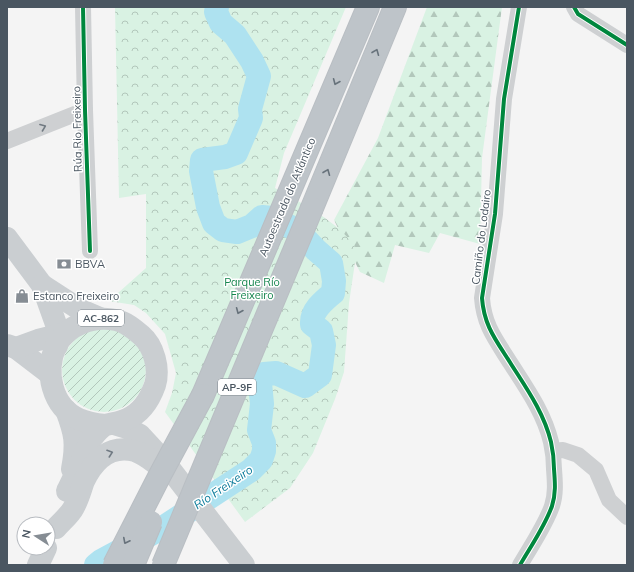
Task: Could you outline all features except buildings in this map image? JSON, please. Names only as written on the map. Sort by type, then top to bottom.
[{"type":"highway","name":"Autoestrada do Atlántico","points":[[133,565],[203,395],[368,7]]},
{"type":"highway","name":"AP-9F","points":[[163,565],[395,7]]},
{"type":"highway","points":[[173,565],[278,311],[312,208]]},
{"type":"highway","points":[[114,565],[203,395]]},
{"type":"main road","name":"AC-862","points":[[7,238],[46,295],[57,327],[50,374],[53,390],[59,402],[66,410],[78,419],[91,424],[127,428],[140,436],[170,469],[244,565]]},
{"type":"main road","name":"AC-862","points":[[46,295],[100,318],[117,320],[132,326],[144,337],[152,351],[156,367],[155,384],[149,399],[140,410],[128,419],[110,425]]},
{"type":"main road","name":"AC-862","points":[[54,339],[76,326],[100,318]]},
{"type":"main road","points":[[11,346],[54,339]]},
{"type":"main road","points":[[11,346],[50,374]]},
{"type":"main road","name":"AC-862","points":[[149,399],[152,432],[170,469]]},
{"type":"main road","points":[[66,410],[74,431],[75,452],[67,491]]},
{"type":"main road","points":[[56,524],[67,491],[91,438],[110,425]]},
{"type":"main road","points":[[56,531],[74,508],[90,470],[97,460],[104,455],[125,450],[136,451],[170,469]]},
{"type":"street","name":"Rúa Rio Freixeiro","points":[[83,7],[90,251]]},
{"type":"street","name":"Camiño do Lodairo","points":[[519,7],[504,106],[495,214],[484,287],[483,308],[491,333],[537,404],[549,435],[553,451],[555,485],[554,497],[548,516],[520,565]]},
{"type":"street","points":[[574,7],[578,14],[627,45]]},
{"type":"street","points":[[7,142],[85,110]]},
{"type":"street","points":[[553,451],[563,450],[578,455],[596,470],[610,500],[627,517]]},
{"type":"green space","name":"Parque Río Freixeiro","points":[[115,7],[346,7],[284,153],[275,188],[320,214],[340,230],[357,249],[349,303],[344,372],[335,399],[313,453],[290,488],[245,522],[165,412],[172,393],[176,373],[165,334],[146,313],[134,305],[109,301],[146,268],[146,194],[119,198]]},
{"type":"green space","points":[[427,7],[502,7],[482,158],[480,244],[440,233],[429,253],[395,245],[384,283],[360,272],[334,220],[378,138]]},
{"type":"green space","points":[[104,328],[120,331],[134,340],[143,354],[146,370],[143,386],[134,400],[120,409],[104,412],[88,409],[74,400],[65,386],[62,370],[65,354],[74,340],[88,331]]},
{"type":"waterway","name":"Río Freixeiro","points":[[96,565],[164,527],[251,470],[261,460],[264,451],[264,443],[259,430],[262,404],[260,383],[264,374],[276,373],[305,386],[320,375],[324,345],[321,331],[312,324],[312,319],[318,307],[333,293],[334,281],[331,263],[297,230],[272,218],[262,217],[252,226],[237,232],[223,230],[214,223],[208,207],[201,171],[202,160],[225,157],[236,153],[251,118],[250,109],[259,76],[252,61],[235,35],[221,23],[216,12],[217,7]]},
{"type":"cycle path","points":[[83,7],[90,251]]},
{"type":"cycle path","points":[[519,7],[504,99],[495,214],[482,298],[488,325],[539,411],[548,431],[553,452],[555,488],[552,506],[542,528],[520,565]]},
{"type":"cycle path","points":[[574,7],[578,14],[627,45]]},
{"type":"place","name":"BBVA","points":[[64,264]]},
{"type":"place","name":"Estanco Freixeiro","points":[[22,296]]}]
